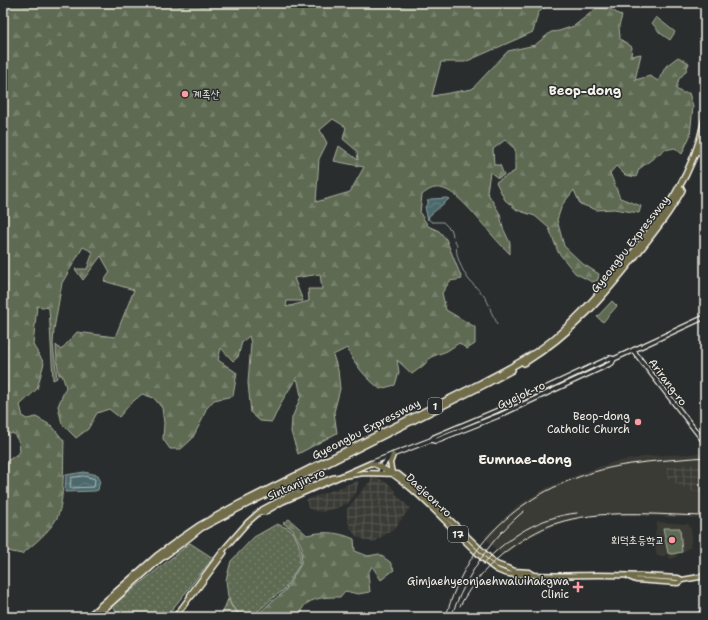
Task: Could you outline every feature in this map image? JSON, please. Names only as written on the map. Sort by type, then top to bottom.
[{"type":"highway","name":"Gyeongbu Expressway","points":[[88,617],[157,556],[198,526],[510,368],[551,341],[596,298],[659,220],[683,181],[700,141],[705,119]]},
{"type":"highway","name":"Gyeongbu Expressway","points":[[95,617],[160,559],[201,528],[482,386],[512,370],[553,344],[609,290],[663,221],[686,182],[705,135]]},
{"type":"main road","name":"Gyejok-ro","points":[[371,463],[431,440],[434,437],[496,412],[610,358],[614,359],[705,317]]},
{"type":"main road","name":"Arirang-ro","points":[[633,350],[705,443]]},
{"type":"main road","points":[[380,473],[385,460],[393,455]]},
{"type":"main road","points":[[340,476],[392,473],[390,463],[393,455]]},
{"type":"main road","name":"Daejeon-ro","points":[[371,463],[382,466],[392,473],[402,477],[415,487],[496,564],[515,571],[528,572],[533,575],[550,576],[600,575],[629,577],[637,575],[678,578],[682,580],[705,576]]},
{"type":"main road","name":"Sintanjin-ro","points":[[175,617],[228,546],[247,523],[263,509],[297,491],[371,463]]},
{"type":"main road","points":[[698,617],[705,608]]},
{"type":"shaded area","points":[[705,453],[705,518],[608,515],[582,518],[557,525],[543,531],[525,540],[502,556],[484,537],[516,507],[546,488],[584,472],[614,462],[649,456]]},
{"type":"shaded area","points":[[705,464],[705,493],[694,492],[668,480],[666,467]]},
{"type":"shaded area","points":[[371,476],[389,484],[396,491],[395,493],[410,508],[395,528],[373,543],[357,537],[350,528],[347,517],[347,509],[371,480]]},
{"type":"shaded area","points":[[359,481],[356,493],[348,503],[322,512],[308,508],[306,500]]},
{"type":"shaded area","name":"회덕초등학교","points":[[657,522],[689,524],[692,539],[690,541],[692,542],[690,544],[691,548],[677,554],[676,557],[672,559],[669,558],[667,554],[665,556],[657,556],[654,541]]},
{"type":"green space","points":[[3,3],[550,3],[538,13],[533,32],[465,62],[441,62],[432,96],[472,89],[508,51],[535,45],[551,32],[574,26],[597,8],[610,9],[622,16],[619,26],[620,39],[632,47],[631,56],[641,54],[635,80],[650,76],[658,81],[666,66],[678,57],[689,63],[686,71],[679,79],[676,89],[683,93],[689,93],[693,106],[690,136],[682,154],[675,148],[664,150],[639,169],[636,177],[625,175],[616,166],[610,173],[620,198],[641,206],[639,213],[614,209],[597,210],[580,204],[574,190],[562,205],[557,220],[564,246],[583,264],[599,274],[598,280],[592,282],[575,273],[558,252],[549,228],[535,216],[517,210],[505,200],[496,182],[515,171],[515,149],[505,140],[493,149],[494,165],[500,165],[504,175],[498,178],[490,172],[487,192],[500,214],[503,228],[510,243],[510,254],[470,210],[450,192],[441,188],[435,188],[422,195],[420,213],[428,226],[439,231],[446,239],[462,279],[450,281],[442,293],[446,310],[475,327],[475,344],[467,349],[459,343],[447,351],[431,357],[424,365],[412,374],[397,360],[399,372],[395,385],[380,389],[361,370],[353,360],[347,348],[333,355],[338,370],[340,389],[334,412],[337,433],[298,454],[291,432],[292,418],[301,396],[297,377],[282,401],[272,422],[260,421],[251,413],[248,383],[251,343],[249,336],[242,342],[238,357],[233,361],[221,348],[218,360],[237,373],[233,396],[214,400],[206,409],[192,439],[181,449],[170,449],[163,439],[164,423],[162,408],[154,398],[142,394],[130,404],[119,417],[109,409],[97,413],[88,429],[76,438],[62,424],[58,406],[66,387],[62,375],[59,375],[56,345],[61,350],[77,332],[115,337],[134,290],[104,281],[110,272],[101,256],[83,280],[75,269],[87,269],[93,252],[83,247],[62,283],[54,329],[53,344],[57,378],[53,380],[49,308],[37,306],[33,345],[44,363],[37,389],[20,405],[23,417],[27,419],[36,417],[52,426],[64,441],[63,481],[60,511],[57,518],[46,533],[22,554],[3,550],[3,471],[7,470],[6,462],[20,452],[19,442],[13,433],[3,436]],"holes":[[[333,119],[346,127],[343,139],[357,151],[358,160],[339,146],[334,161],[364,167],[350,192],[316,202],[319,159],[327,143],[320,130]],[[320,274],[322,289],[308,289],[309,301],[286,307],[287,301],[303,301],[294,278]]]},
{"type":"green space","points":[[656,17],[675,32],[670,40],[660,33],[652,23]]},
{"type":"green space","points":[[612,301],[617,306],[603,322],[597,317]]},
{"type":"green space","points":[[289,519],[307,535],[331,533],[354,539],[355,551],[368,556],[379,554],[390,562],[394,570],[381,580],[372,566],[368,574],[370,592],[358,594],[345,591],[340,597],[315,599],[303,607],[301,617],[255,617],[285,591],[301,564],[302,547],[293,530],[283,523]]},
{"type":"green space","points":[[277,524],[293,532],[300,547],[300,564],[284,590],[275,596],[252,617],[239,613],[232,606],[228,597],[226,580],[231,561],[254,537]]},
{"type":"green space","points":[[663,528],[680,528],[682,552],[672,554],[668,553]]},
{"type":"green space","points":[[190,543],[213,558],[166,617],[121,617],[112,606]]},
{"type":"green space","points":[[228,599],[235,610],[246,617],[221,617]]},
{"type":"water","points":[[431,199],[449,199],[429,216],[428,220],[425,207],[429,203],[427,201]]},
{"type":"water","points":[[84,472],[98,475],[100,480],[98,490],[65,492],[66,475]]},
{"type":"waterway","points":[[428,219],[432,222],[443,222],[452,231],[453,236]]},
{"type":"waterway","points":[[454,240],[457,244],[456,248],[458,258],[464,272],[469,280],[483,294],[489,305]]},
{"type":"waterway","points":[[490,308],[497,324]]},
{"type":"railway","points":[[446,617],[456,588],[469,562],[486,539],[505,519],[528,502],[553,488],[580,477],[609,468],[645,462],[705,457]]},
{"type":"railway","points":[[451,617],[464,587],[480,559],[500,534],[524,511]]},
{"type":"railway","points":[[483,564],[503,545],[537,524],[563,515],[577,513]]},
{"type":"railway","points":[[460,606],[475,582],[502,555],[525,538],[554,524],[572,519],[610,514],[705,516]]},
{"type":"place","name":"계족산","points":[[185,94]]},
{"type":"place","name":"Beop-dong Catholic Church","points":[[638,422]]},
{"type":"place","name":"회덕초등학교","points":[[672,540]]},
{"type":"place","name":"Gimjaehyeonjaehwaluihakgwa Clinic","points":[[578,587]]},
{"type":"district","name":"Beop-dong","points":[[585,90]]},
{"type":"district","name":"Eumnae-dong","points":[[525,459]]}]
